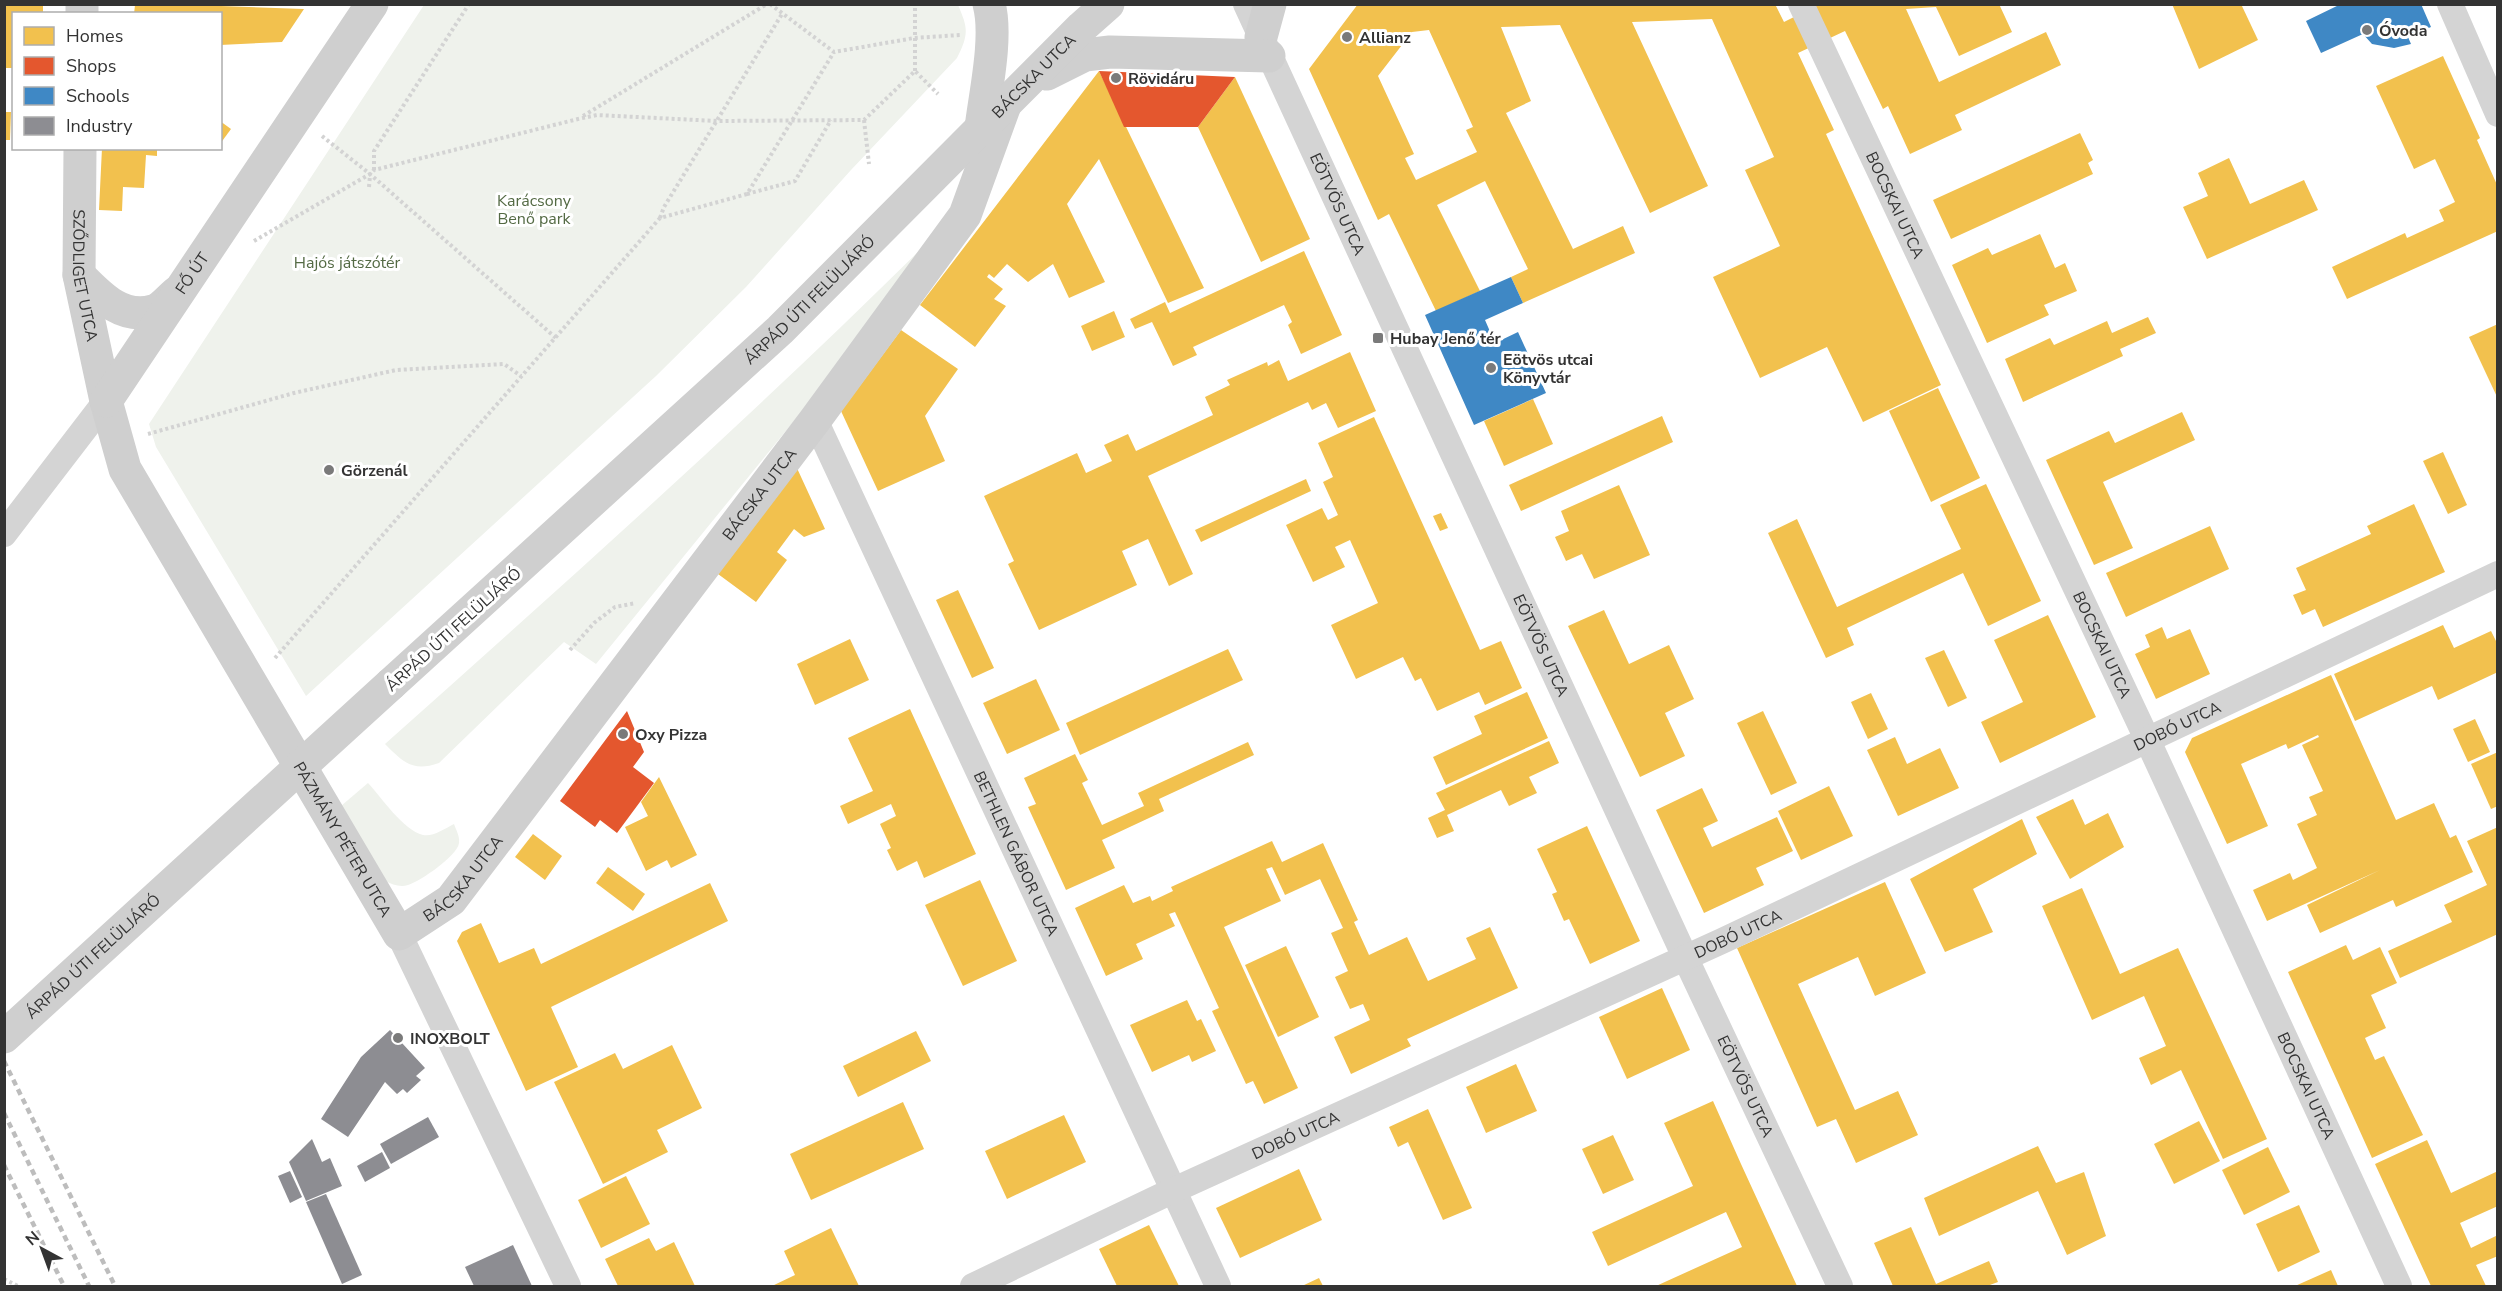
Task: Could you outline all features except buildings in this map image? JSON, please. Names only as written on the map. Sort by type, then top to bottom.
[{"type":"street","name":"BÁCSKA UTCA","points":[[399,934],[451,900],[815,420],[965,215],[1014,95],[1090,16],[1108,4]]},
{"type":"street","name":"EÖTVÖS UTCA","points":[[1246,4],[1685,957],[1840,1287]]},
{"type":"street","points":[[1014,95],[1085,55],[1265,46],[1270,4]]},
{"type":"street","name":"BOCSKAI UTCA","points":[[1801,4],[2148,741],[2399,1287]]},
{"type":"street","points":[[2450,4],[2498,114]]},
{"type":"street","name":"FŐ ÚT","points":[[4,534],[106,401],[362,11]]},
{"type":"street","points":[[981,128],[990,15]]},
{"type":"street","name":"ÁRPÁD ÚTI FELÜLJÁRÓ","points":[[4,1037],[780,330],[1014,95]]},
{"type":"street","name":"SZŐDLIGET UTCA","points":[[80,150],[79,274],[106,401]]},
{"type":"street","points":[[79,274],[105,300],[130,313],[154,311],[182,288]]},
{"type":"street","name":"PÁZMÁNY PÉTER UTCA","points":[[106,401],[125,469],[399,934],[568,1287]]},
{"type":"street","name":"BETHLEN GÁBOR UTCA","points":[[815,420],[1218,1287]]},
{"type":"street","name":"DOBÓ UTCA","points":[[973,1287],[1174,1190],[1685,957],[2148,741],[2498,574]]},
{"type":"path","points":[[374,170],[374,151],[469,4]]},
{"type":"path","points":[[915,4],[915,71],[938,94]]},
{"type":"path","points":[[579,119],[772,5],[834,52],[914,38],[976,34],[990,15]]},
{"type":"path","points":[[274,659],[660,218],[664,207],[782,14]]},
{"type":"path","points":[[747,194],[834,52]]},
{"type":"path","points":[[248,244],[374,170],[597,115],[717,121],[864,120],[915,71]]},
{"type":"path","points":[[660,218],[795,181],[832,120]]},
{"type":"path","points":[[864,120],[869,164]]},
{"type":"path","points":[[321,135],[370,174],[556,338]]},
{"type":"path","points":[[369,187],[370,174]]},
{"type":"path","points":[[142,435],[294,393],[396,370],[504,364],[521,376]]},
{"type":"path","points":[[570,650],[594,622],[615,607],[639,603],[664,620]]},
{"type":"path","points":[[4,1279],[18,1287]]},
{"type":"green space","name":"Karácsony Benő park","points":[[424,5],[958,5],[966,31],[964,43],[957,58],[851,170],[746,287],[656,376],[306,696],[156,447],[149,424]]},
{"type":"green space","points":[[934,236],[829,378],[596,664],[564,642],[439,763],[430,766],[409,764],[385,744],[732,430]]},
{"type":"green space","points":[[368,783],[400,820],[415,832],[431,835],[454,824],[459,843],[446,861],[414,883],[405,886],[385,881],[341,806]]},
{"type":"railway","points":[[4,1061],[115,1286]]},
{"type":"railway","points":[[4,1113],[89,1286]]},
{"type":"railway","points":[[4,1165],[64,1286]]},
{"type":"place","name":"Óvoda","points":[[2367,30]]},
{"type":"place","name":"Allianz","points":[[1347,37]]},
{"type":"place","name":"Rövidáru","points":[[1116,78]]},
{"type":"place","name":"Hubay Jenő tér","points":[[1378,338]]},
{"type":"place","name":"Eötvös utcai Könyvtár","points":[[1491,368]]},
{"type":"place","name":"Görzenál","points":[[329,470]]},
{"type":"place","name":"Oxy Pizza","points":[[623,734]]},
{"type":"place","name":"INOXBOLT","points":[[398,1038]]},
{"type":"park label","name":"Hajós játszótér","points":[[347,262]]}]
